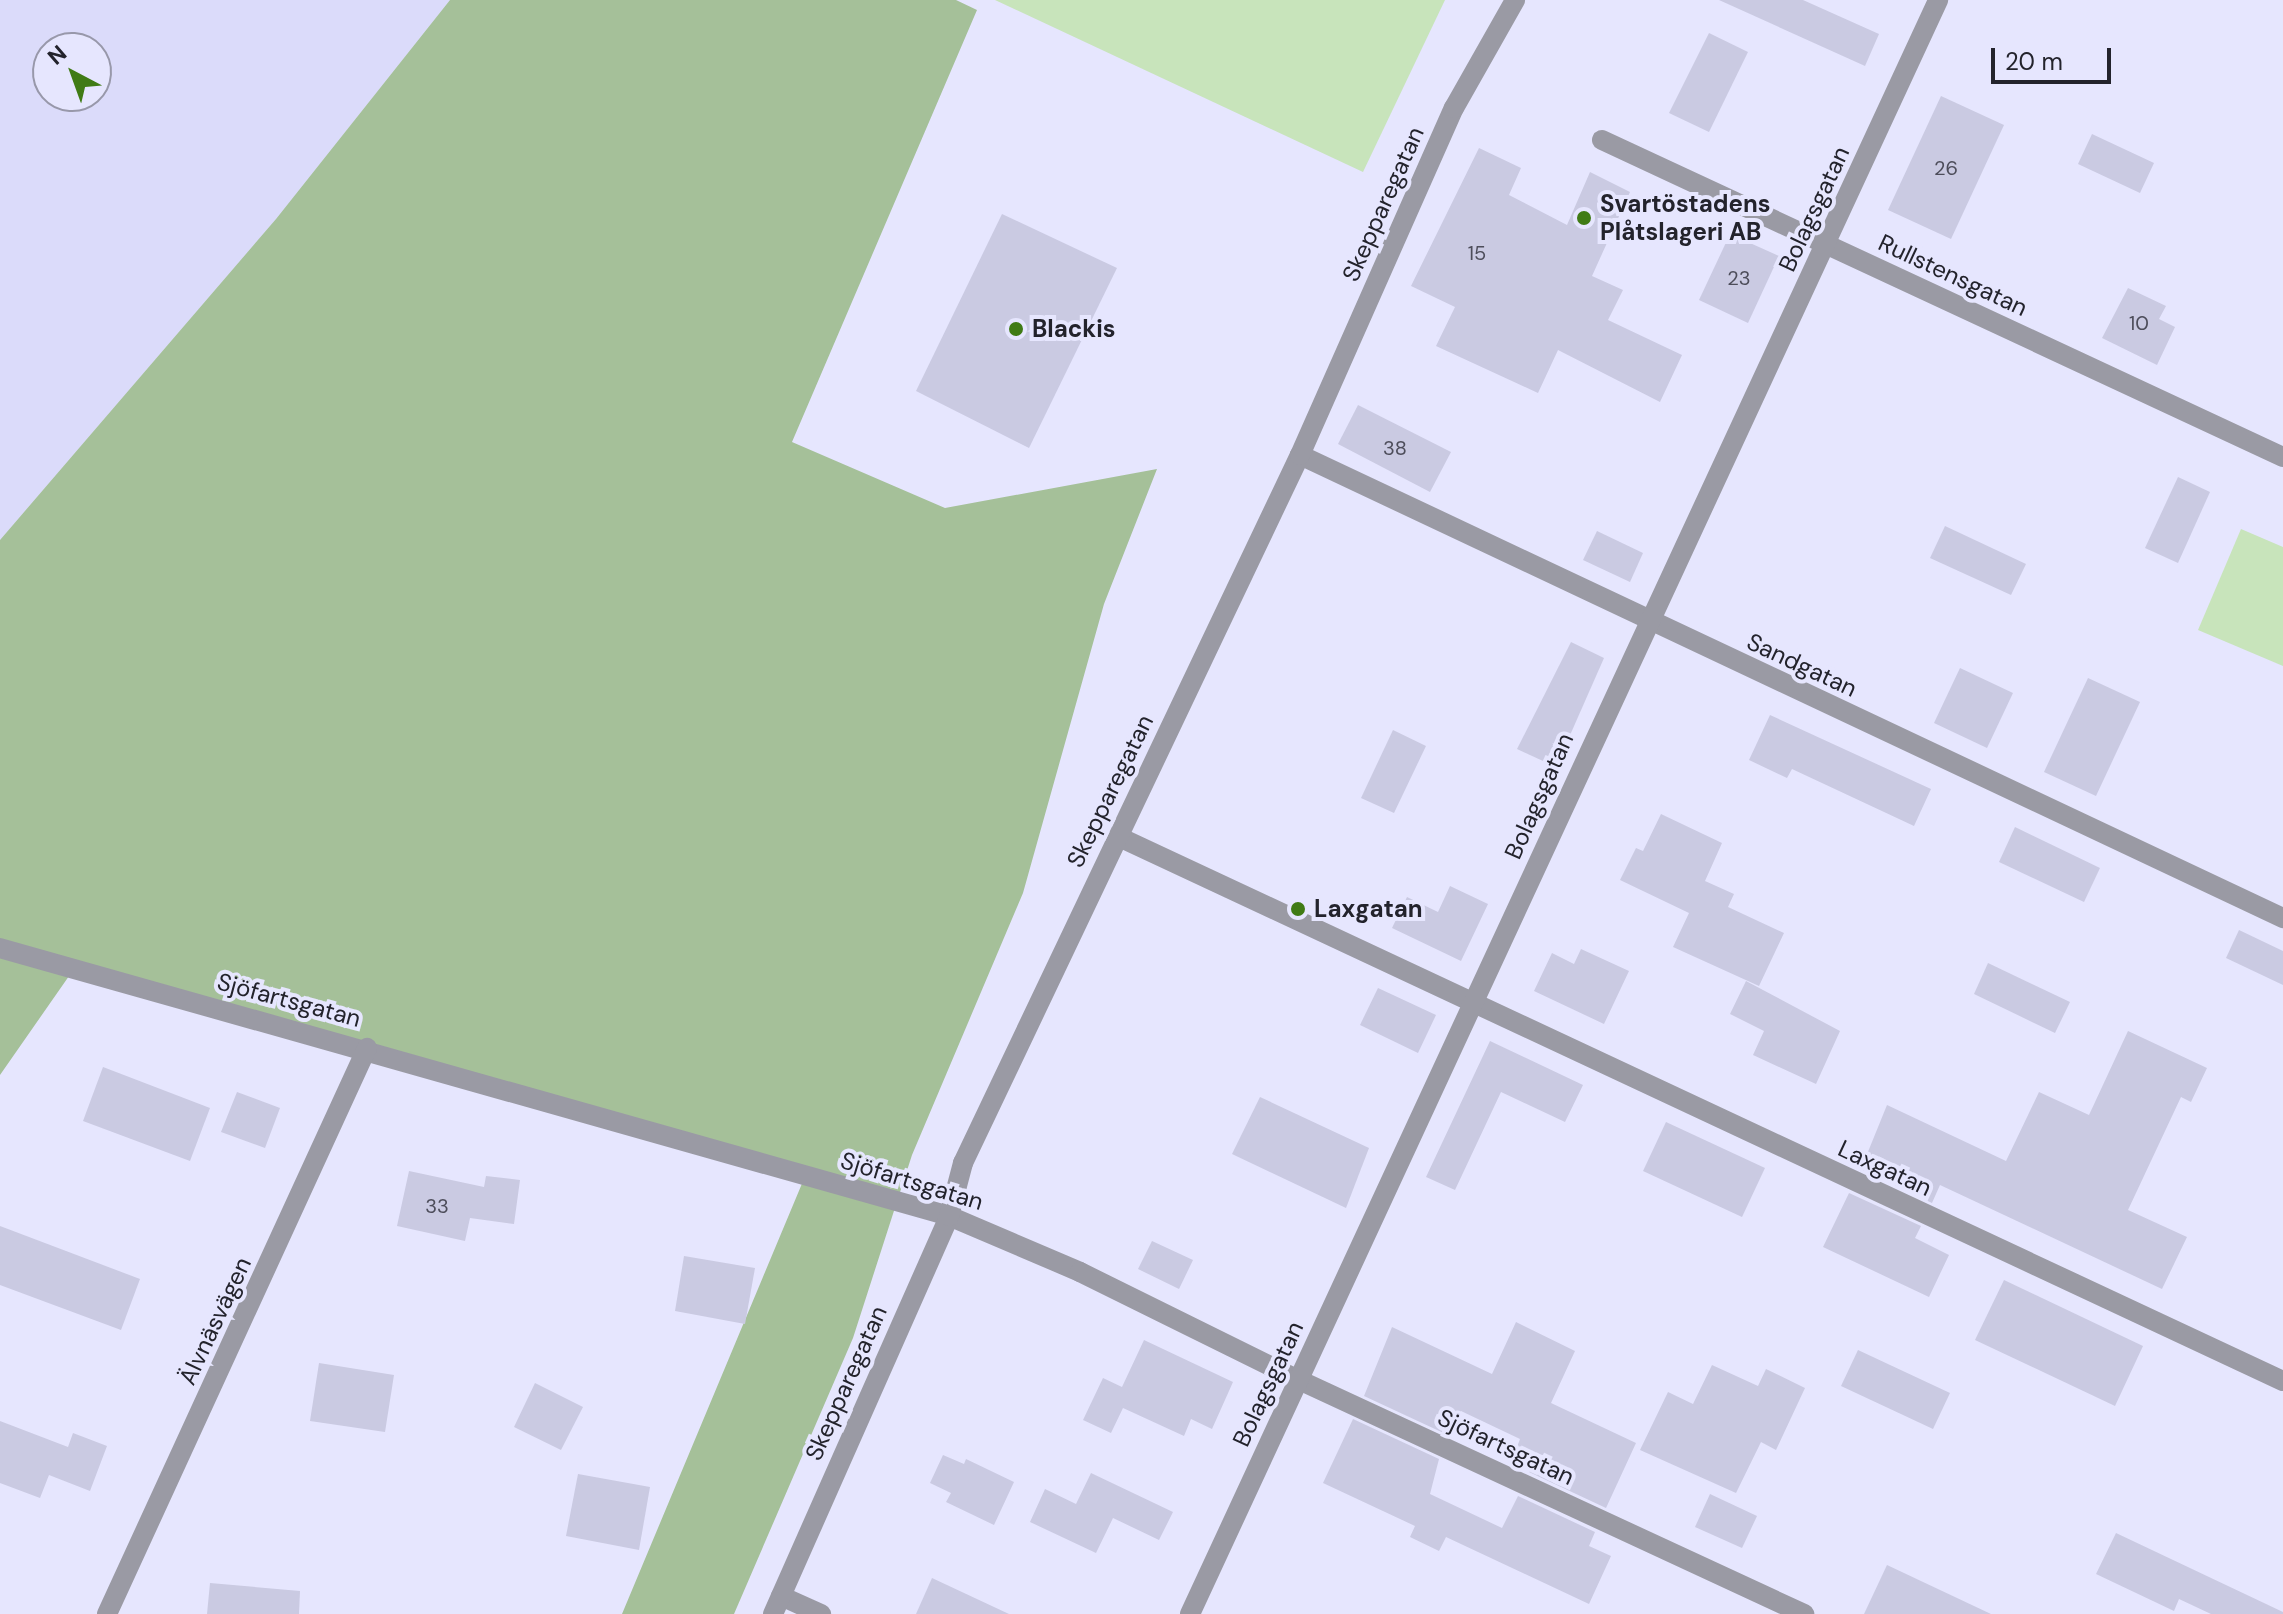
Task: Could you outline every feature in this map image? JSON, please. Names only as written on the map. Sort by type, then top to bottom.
[{"type":"street","name":"Skepparegatan","points":[[777,1605],[949,1216],[963,1163],[1300,455],[1454,108],[1515,0]]},
{"type":"street","name":"Bolagsgatan","points":[[1190,1614],[1475,1002],[1646,621],[1938,0]]},
{"type":"street","name":"Rullstensgatan","points":[[1602,140],[2283,457]]},
{"type":"street","name":"Sandgatan","points":[[1300,455],[1646,621],[2283,918]]},
{"type":"street","name":"Laxgatan","points":[[1119,837],[2283,1381]]},
{"type":"street","name":"Sjöfartsgatan","points":[[0,948],[367,1048],[949,1216],[1080,1272],[1299,1380],[1804,1614]]},
{"type":"street","name":"Älvnäsvägen","points":[[107,1614],[367,1048]]},
{"type":"street","points":[[777,1605],[821,1614]]},
{"type":"shaded area","points":[[0,0],[450,0],[276,219],[0,540]]},
{"type":"green space","points":[[450,0],[956,0],[977,10],[792,442],[945,508],[1157,469],[1104,604],[1023,893],[912,1155],[853,1338],[734,1614],[622,1614],[806,1174],[76,966],[0,1075],[0,540],[276,219]]},
{"type":"green space","points":[[995,0],[1445,0],[1363,172]]},
{"type":"green space","points":[[2241,529],[2283,547],[2283,666],[2198,630]]},
{"type":"building","points":[[1719,0],[1803,0],[1879,34],[1865,66]]},
{"type":"building","points":[[1709,33],[1748,52],[1709,132],[1669,113]]},
{"type":"building","points":[[1941,96],[2004,125],[1951,239],[1888,210]]},
{"type":"building","points":[[2092,134],[2154,163],[2140,193],[2078,164]]},
{"type":"building","points":[[1479,148],[1521,168],[1509,195],[1567,225],[1590,172],[1630,192],[1592,276],[1623,290],[1608,320],[1682,355],[1660,402],[1558,350],[1538,393],[1436,346],[1455,307],[1411,286]]},
{"type":"building","name":"Blackis","points":[[1002,214],[1117,268],[1029,448],[916,391]]},
{"type":"building","points":[[1730,234],[1779,256],[1748,323],[1699,300]]},
{"type":"building","points":[[2128,288],[2166,306],[2159,319],[2175,327],[2157,365],[2102,338]]},
{"type":"building","points":[[1358,405],[1451,452],[1430,492],[1338,444]]},
{"type":"building","points":[[2178,477],[2210,492],[2178,563],[2145,548]]},
{"type":"building","points":[[1945,526],[2026,564],[2011,595],[1930,558]]},
{"type":"building","points":[[1597,531],[1643,553],[1630,582],[1583,560]]},
{"type":"building","points":[[1571,642],[1604,658],[1556,767],[1517,749]]},
{"type":"building","points":[[1960,668],[2013,693],[1987,748],[1934,723]]},
{"type":"building","points":[[2088,678],[2140,702],[2096,796],[2044,772]]},
{"type":"building","points":[[1770,715],[1931,789],[1914,826],[1792,769],[1787,778],[1749,760]]},
{"type":"building","points":[[1393,730],[1426,746],[1394,813],[1361,798]]},
{"type":"building","points":[[1661,814],[1722,843],[1705,881],[1734,894],[1728,907],[1784,933],[1759,986],[1673,947],[1689,913],[1620,880],[1636,848],[1643,851]]},
{"type":"building","points":[[2015,827],[2100,868],[2084,902],[1999,862]]},
{"type":"building","points":[[1450,886],[1488,904],[1461,961],[1392,928],[1407,897],[1438,912]]},
{"type":"building","points":[[2239,930],[2283,951],[2283,985],[2226,958]]},
{"type":"building","points":[[1581,949],[1629,971],[1604,1024],[1534,991],[1552,953],[1574,964]]},
{"type":"building","points":[[1988,963],[2070,1002],[2055,1033],[1974,994]]},
{"type":"building","points":[[1746,981],[1840,1031],[1816,1084],[1753,1055],[1764,1031],[1730,1014]]},
{"type":"building","points":[[1378,988],[1436,1015],[1418,1053],[1360,1025]]},
{"type":"building","points":[[2128,1031],[2207,1068],[2191,1102],[2181,1097],[2128,1210],[2187,1237],[2162,1289],[1940,1185],[1932,1203],[1861,1169],[1887,1105],[2006,1161],[2039,1092],[2089,1115]]},
{"type":"building","points":[[1490,1041],[1583,1085],[1565,1122],[1501,1092],[1455,1190],[1426,1177]]},
{"type":"building","points":[[103,1067],[210,1108],[190,1161],[83,1121]]},
{"type":"building","points":[[237,1092],[280,1108],[265,1148],[221,1132]]},
{"type":"building","points":[[1260,1097],[1369,1148],[1346,1208],[1232,1154]]},
{"type":"building","points":[[1666,1122],[1765,1168],[1742,1217],[1643,1171]]},
{"type":"building","points":[[409,1171],[484,1187],[486,1176],[520,1180],[514,1224],[470,1218],[465,1241],[397,1226]]},
{"type":"building","points":[[1849,1193],[1921,1226],[1915,1238],[1949,1255],[1929,1297],[1823,1247]]},
{"type":"building","points":[[0,1226],[140,1279],[121,1330],[0,1285]]},
{"type":"building","points":[[1152,1241],[1193,1260],[1179,1289],[1138,1269]]},
{"type":"building","points":[[684,1256],[755,1268],[745,1324],[675,1311]]},
{"type":"building","points":[[2004,1280],[2143,1346],[2115,1406],[1975,1340]]},
{"type":"building","points":[[1516,1322],[1575,1351],[1551,1403],[1636,1443],[1606,1508],[1529,1472],[1536,1457],[1517,1447],[1520,1439],[1461,1411],[1450,1436],[1364,1396],[1392,1327],[1492,1374]]},
{"type":"building","points":[[1144,1340],[1233,1382],[1212,1429],[1191,1419],[1184,1436],[1123,1408],[1111,1433],[1083,1420],[1103,1378],[1122,1387]]},
{"type":"building","points":[[1858,1350],[1950,1393],[1933,1429],[1841,1386]]},
{"type":"building","points":[[319,1363],[394,1375],[385,1432],[310,1421]]},
{"type":"building","points":[[1712,1365],[1758,1386],[1766,1369],[1805,1388],[1776,1450],[1761,1442],[1736,1493],[1640,1450],[1668,1392],[1693,1404]]},
{"type":"building","points":[[535,1383],[583,1407],[561,1450],[514,1427]]},
{"type":"building","points":[[1353,1419],[1439,1459],[1430,1494],[1502,1528],[1518,1496],[1595,1532],[1589,1546],[1611,1556],[1589,1604],[1446,1537],[1439,1551],[1410,1537],[1415,1526],[1323,1483]]},
{"type":"building","points":[[0,1421],[68,1447],[73,1433],[107,1446],[90,1491],[49,1475],[40,1498],[0,1483]]},
{"type":"building","points":[[943,1455],[964,1464],[966,1459],[1014,1482],[994,1525],[946,1502],[951,1493],[930,1483]]},
{"type":"building","points":[[1091,1473],[1173,1512],[1159,1540],[1113,1518],[1096,1553],[1030,1522],[1045,1489],[1076,1504]]},
{"type":"building","points":[[578,1474],[650,1487],[639,1550],[566,1536]]},
{"type":"building","points":[[1710,1494],[1757,1516],[1742,1548],[1695,1527]]},
{"type":"building","points":[[2116,1533],[2283,1614],[2211,1614],[2179,1599],[2174,1611],[2096,1574]]},
{"type":"building","points":[[1887,1565],[1991,1614],[1864,1614]]},
{"type":"building","points":[[932,1578],[1009,1614],[916,1614]]},
{"type":"building","points":[[210,1583],[300,1591],[299,1614],[207,1614]]},
{"type":"place","name":"Svartöstadens Plåtslageri AB","points":[[1584,218]]},
{"type":"place","name":"Blackis","points":[[1016,329]]},
{"type":"place","name":"Laxgatan","points":[[1298,909]]}]
